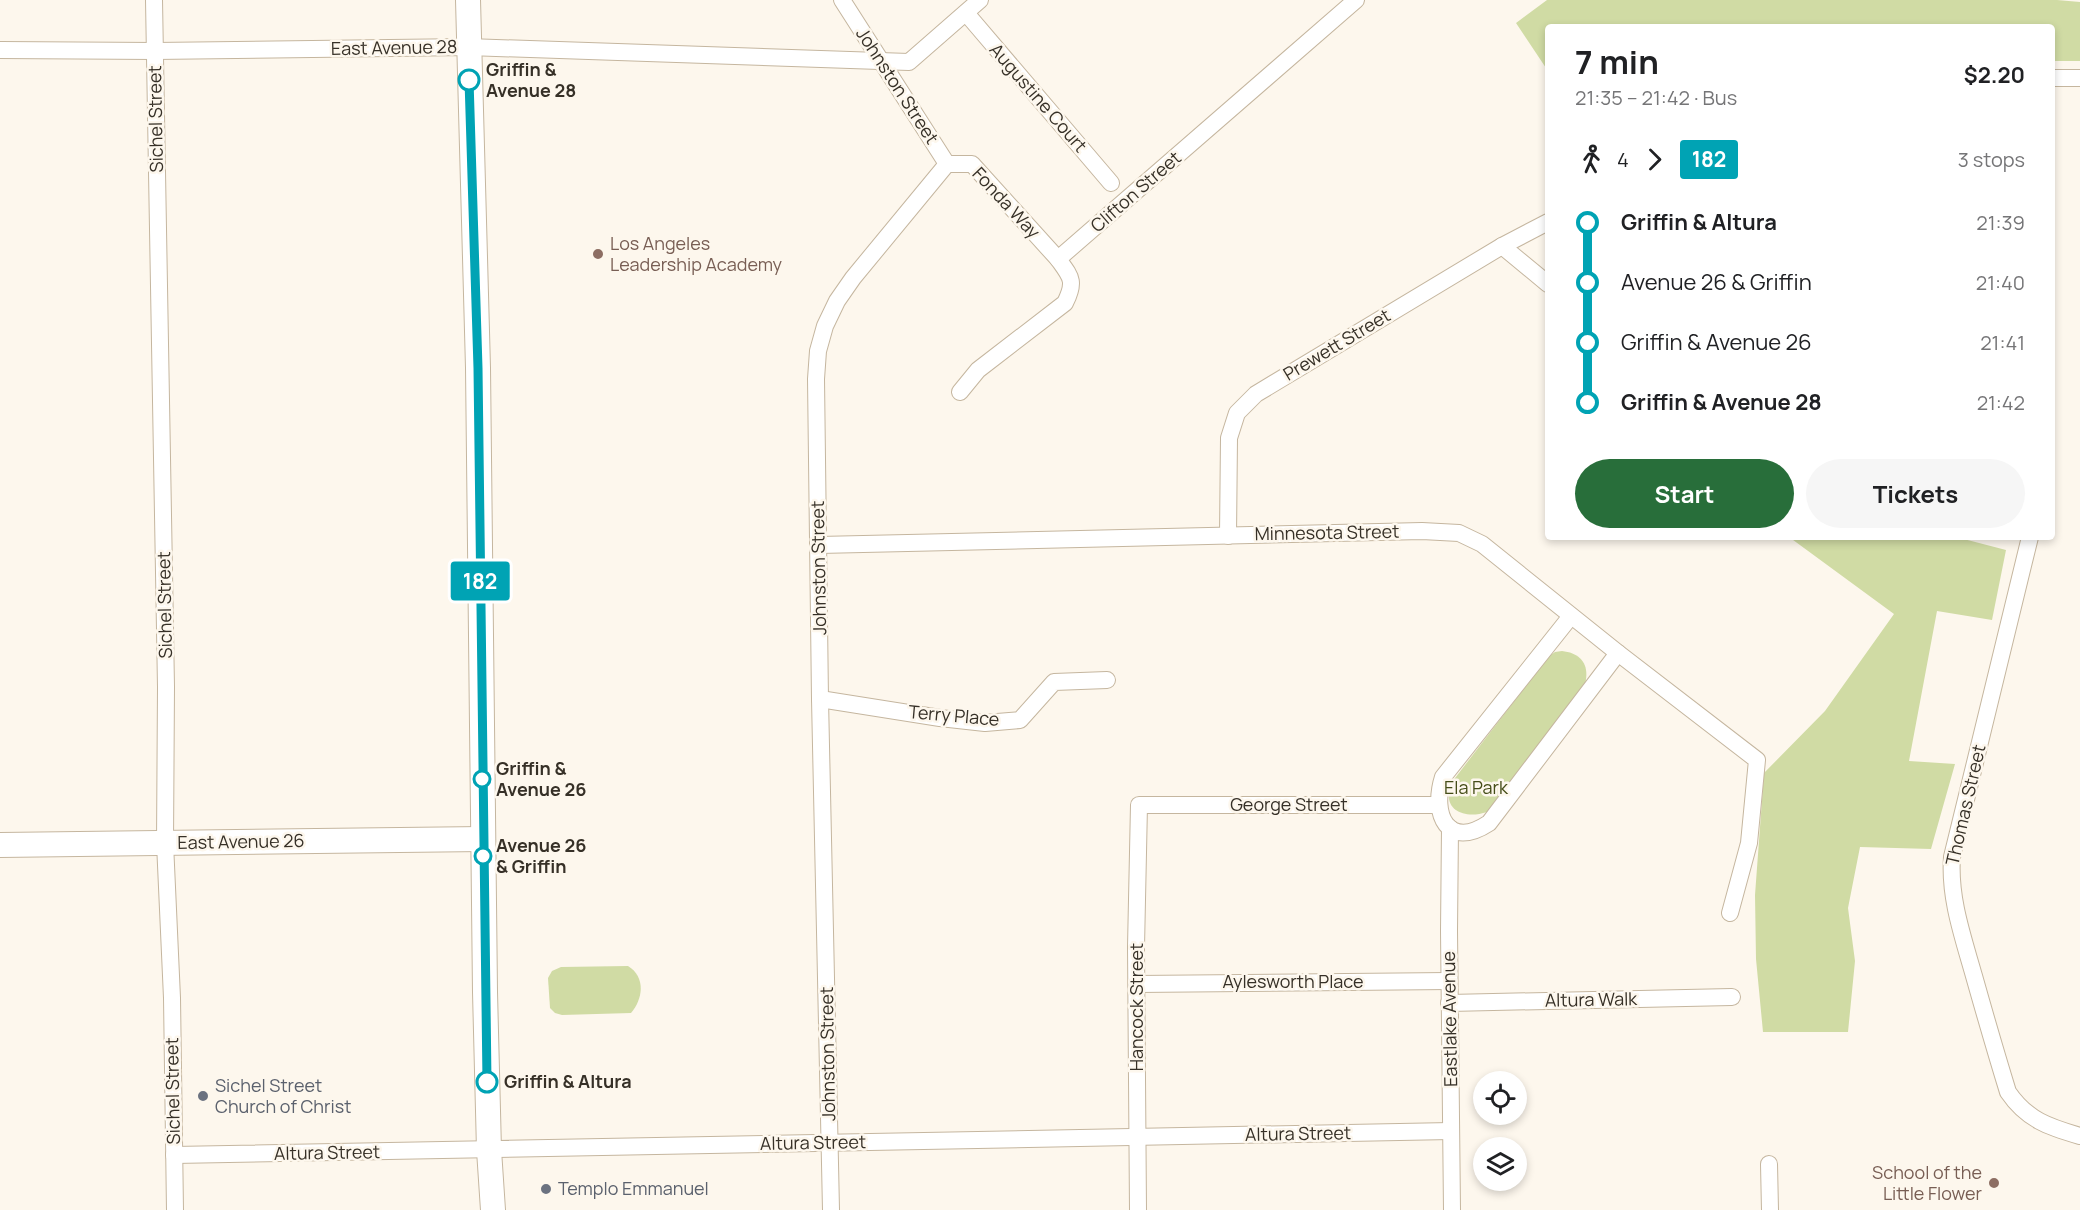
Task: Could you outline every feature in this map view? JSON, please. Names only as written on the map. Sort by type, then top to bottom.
[{"type":"street","name":"Sichel Street","points":[[154,0],[166,687],[165,843],[172,998],[175,1210]]},
{"type":"street","points":[[468,0],[478,368],[489,1149],[493,1210]]},
{"type":"street","name":"Johnston Street","points":[[831,1210],[820,699],[816,379],[818,351],[825,326],[837,301],[853,278],[947,164],[842,0]]},
{"type":"street","name":"East Avenue 28","points":[[0,50],[155,51],[468,47],[909,62],[980,0]]},
{"type":"street","name":"Clifton Street","points":[[1058,259],[1356,0]]},
{"type":"street","name":"Augustine Court","points":[[966,13],[1111,183]]},
{"type":"street","points":[[2055,78],[2080,78]]},
{"type":"street","name":"Fonda Way","points":[[947,164],[972,164],[1058,259]]},
{"type":"street","name":"Prewett Street","points":[[1228,536],[1229,438],[1237,413],[1256,394],[1502,246],[1545,224]]},
{"type":"street","points":[[1502,246],[1545,282]]},
{"type":"street","points":[[960,392],[978,370],[1065,303],[1072,290],[1070,276],[1058,259]]},
{"type":"street","name":"Minnesota Street","points":[[819,544],[1422,531],[1459,533],[1482,544],[1757,760],[1749,843],[1730,913]]},
{"type":"street","name":"Thomas Street","points":[[2029,540],[1952,857],[1951,883],[1965,945],[2008,1092],[2018,1107],[2035,1120],[2080,1136]]},
{"type":"street","points":[[1438,805],[1443,777],[1571,616]]},
{"type":"street","points":[[1450,828],[1463,832],[1479,829],[1489,823],[1618,653]]},
{"type":"street","name":"Terry Place","points":[[820,699],[985,723],[1020,720],[1054,682],[1107,680]]},
{"type":"street","name":"George Street","points":[[1139,805],[1438,805]]},
{"type":"street","name":"Hancock Street","points":[[1138,1210],[1136,947],[1139,805]]},
{"type":"street","name":"Eastlake Avenue","points":[[1438,805],[1441,819],[1450,828],[1449,1003],[1452,1210]]},
{"type":"street","name":"East Avenue 26","points":[[0,845],[483,839]]},
{"type":"street","name":"Aylesworth Place","points":[[1137,984],[1449,981]]},
{"type":"street","name":"Altura Walk","points":[[1449,1003],[1732,997]]},
{"type":"street","name":"Altura Street","points":[[174,1155],[1450,1131]]},
{"type":"street","points":[[1769,1164],[1770,1210]]},
{"type":"green space","points":[[1547,0],[2057,0],[2080,2],[2080,61],[2055,61],[2055,24],[1545,24],[1545,66],[1516,23]]},
{"type":"green space","points":[[1793,540],[1968,540],[2006,550],[1992,620],[1937,611],[1909,761],[1955,764],[1931,849],[1860,847],[1848,908],[1855,961],[1848,1032],[1763,1032],[1756,959],[1755,895],[1764,773],[1825,711],[1894,614]]},
{"type":"green space","name":"Ela Park","points":[[1555,652],[1574,654],[1582,661],[1586,671],[1585,684],[1487,812],[1470,814],[1456,810],[1449,799],[1452,782],[1548,657]]},
{"type":"green space","points":[[628,966],[638,976],[641,988],[638,1001],[631,1013],[562,1015],[550,1008],[548,978],[552,971],[561,967]]},
{"type":"bus line","name":"182","points":[[469,80],[478,368],[487,1082]]},
{"type":"place","name":"Griffin & Avenue 28","points":[[469,80]]},
{"type":"place","name":"Los Angeles Leadership Academy","points":[[598,254]]},
{"type":"place","name":"Griffin & Avenue 26","points":[[482,779]]},
{"type":"place","name":"Avenue 26 & Griffin","points":[[483,856]]},
{"type":"place","name":"Griffin & Altura","points":[[487,1082]]},
{"type":"place","name":"Sichel Street Church of Christ","points":[[203,1096]]},
{"type":"place","name":"School of the Little Flower","points":[[1994,1183]]},
{"type":"place","name":"Templo Emmanuel","points":[[546,1189]]}]
